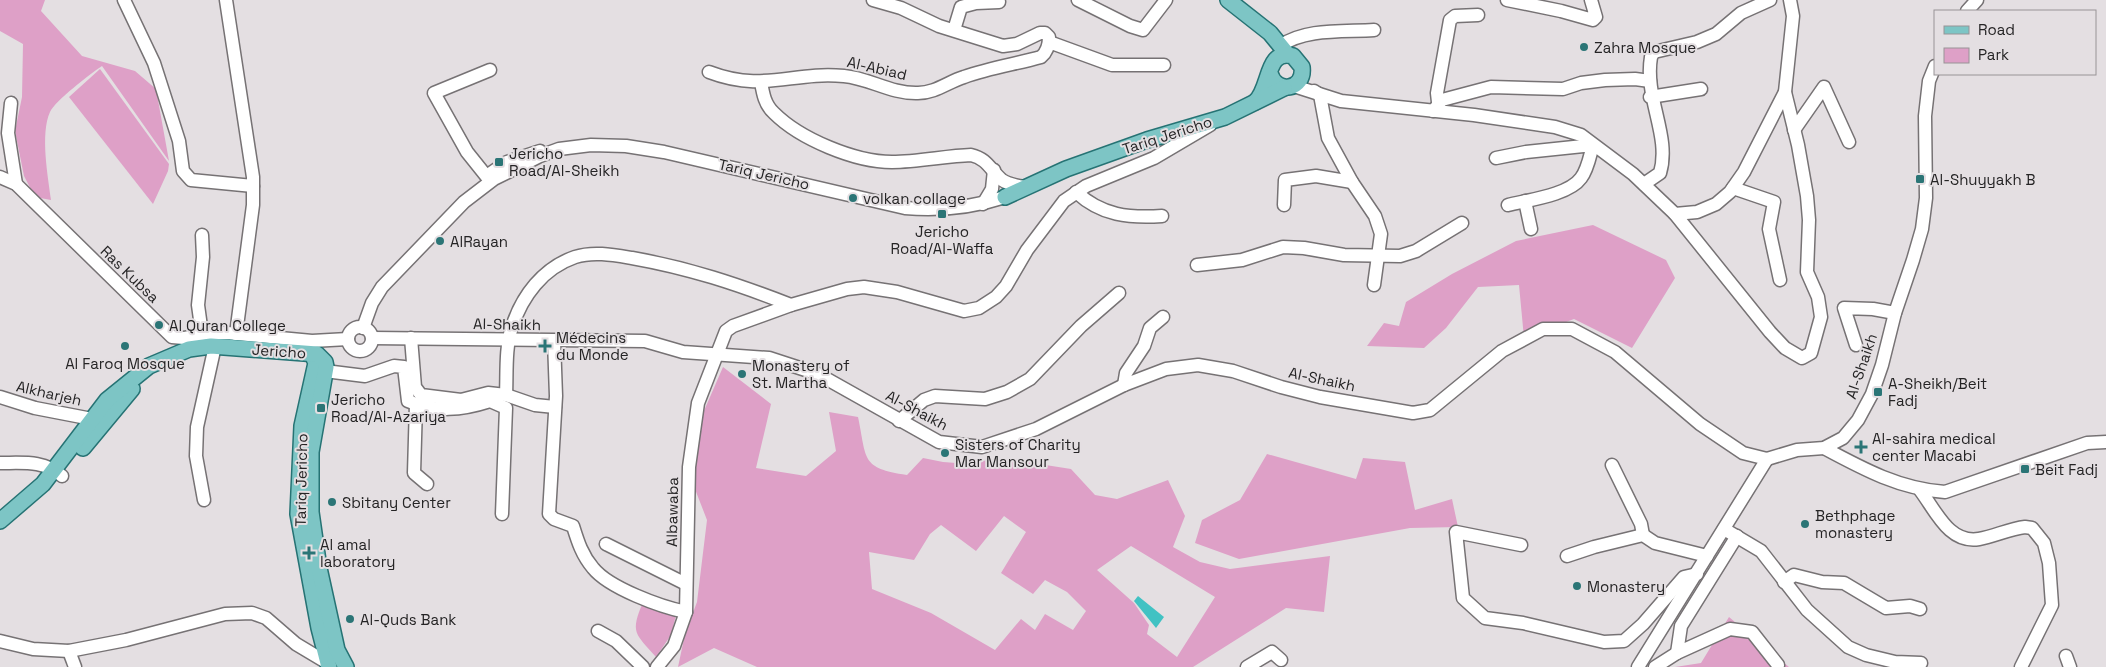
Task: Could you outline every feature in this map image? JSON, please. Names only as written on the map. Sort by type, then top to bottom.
[{"type":"main road","points":[[1224,117],[1289,87],[1302,78],[1303,72],[1300,63],[1284,50],[1270,33],[1228,0]]},
{"type":"main road","points":[[1250,16],[1266,38],[1271,49],[1271,68],[1274,83],[1289,87]]},
{"type":"main road","points":[[1251,105],[1260,98],[1271,68],[1284,50]]},
{"type":"main road","name":"Tariq Jericho","points":[[1005,197],[1066,169],[1224,117]]},
{"type":"main road","name":"Jericho","points":[[164,358],[188,349],[216,346],[321,356],[325,362],[325,370],[308,427]]},
{"type":"main road","name":"Tariq Jericho","points":[[310,354],[316,363],[298,514],[300,538],[327,637],[328,664]]},
{"type":"main road","points":[[0,532],[41,500],[92,419],[108,400],[129,380],[164,358]]},
{"type":"main road","points":[[0,521],[58,472],[130,390],[164,358]]},
{"type":"main road","name":"Tariq Jericho","points":[[327,637],[346,667]]},
{"type":"street","points":[[124,0],[154,63],[173,117],[179,141],[183,171],[191,180],[253,186]]},
{"type":"street","points":[[226,0],[253,186],[236,334]]},
{"type":"street","points":[[873,0],[901,8],[938,26],[1009,47],[1040,33],[1045,33],[1049,40],[1112,65],[1164,65]]},
{"type":"street","points":[[1078,0],[1142,30],[1166,0]]},
{"type":"street","points":[[1507,0],[1561,11],[1593,20],[1596,17],[1591,0]]},
{"type":"street","points":[[1644,184],[1660,174],[1662,165],[1661,129],[1650,97],[1650,62],[1654,52],[1697,42],[1716,34],[1741,13],[1770,0]]},
{"type":"street","points":[[1289,87],[1341,101],[1436,106],[1555,127],[1581,135],[1608,153],[1675,214],[1770,332],[1785,348],[1802,358],[1811,353],[1820,317],[1818,297],[1807,272],[1809,220],[1794,130],[1785,92],[1793,16],[1790,0]]},
{"type":"street","points":[[1968,10],[1976,0]]},
{"type":"street","points":[[954,30],[960,7],[975,1],[999,2]]},
{"type":"street","points":[[1436,106],[1450,20],[1455,16],[1478,15]]},
{"type":"street","points":[[1284,50],[1291,38],[1305,35],[1374,30]]},
{"type":"street","name":"Al-Abiad","points":[[709,72],[731,80],[761,82],[837,75],[849,76],[897,91],[918,94],[933,91],[964,77],[1041,57],[1046,53],[1049,40]]},
{"type":"street","name":"Al-Shaikh","points":[[372,338],[508,341],[645,341],[683,352],[769,358],[818,374],[939,442],[982,447],[1036,430],[1124,385],[1166,369],[1198,365],[1233,371],[1281,388],[1320,397],[1413,413],[1430,410],[1502,351],[1543,329],[1572,328],[1614,352],[1723,441],[1743,453],[1767,459],[1797,450],[1824,448],[1843,438],[1858,420],[1872,394],[1882,365],[1895,312],[1922,229],[1926,198],[1925,116],[1929,81],[1934,68]]},
{"type":"street","points":[[487,176],[468,152],[434,93],[490,70]]},
{"type":"street","points":[[1303,72],[1311,88],[1320,95],[1328,138],[1352,182],[1376,216],[1381,234],[1374,285]]},
{"type":"street","points":[[1436,106],[1491,87],[1563,90],[1581,83],[1605,80],[1635,79],[1650,81]]},
{"type":"street","points":[[761,82],[765,102],[773,113],[794,128],[844,154],[891,162],[971,155],[981,157],[1008,183],[1026,187]]},
{"type":"street","points":[[1794,130],[1824,87],[1850,142]]},
{"type":"street","points":[[1650,97],[1700,90]]},
{"type":"street","points":[[1675,214],[1697,212],[1716,204],[1733,188],[1744,172],[1785,92]]},
{"type":"street","points":[[11,102],[8,133],[16,184]]},
{"type":"street","name":"Albawaba","points":[[657,667],[674,646],[686,612],[691,450],[698,403],[726,331],[733,326],[791,305],[847,289],[864,287],[897,292],[964,311],[978,308],[996,297],[1006,286],[1045,224],[1064,201],[1086,186],[1154,158],[1224,117]]},
{"type":"street","points":[[1496,158],[1526,152],[1593,144]]},
{"type":"street","points":[[1508,204],[1565,190],[1580,179],[1586,170],[1593,144]]},
{"type":"street","name":"Tariq Jericho","points":[[363,328],[372,303],[382,287],[464,202],[494,178],[559,149],[591,145],[626,146],[664,152],[904,208],[944,210],[983,204],[1005,197]]},
{"type":"street","points":[[464,202],[487,176],[507,162],[524,154],[559,149]]},
{"type":"street","points":[[983,204],[992,189],[994,170]]},
{"type":"street","points":[[1284,204],[1285,180],[1316,176],[1352,182]]},
{"type":"street","name":"Ras Kubsa","points":[[0,177],[16,184],[172,337],[184,338],[202,334],[236,334],[312,341],[348,339]]},
{"type":"street","points":[[1733,188],[1774,202],[1769,229],[1780,280]]},
{"type":"street","points":[[1076,192],[1088,203],[1118,216],[1162,216]]},
{"type":"street","points":[[1525,201],[1531,229]]},
{"type":"street","points":[[1197,265],[1242,260],[1283,247],[1304,248],[1344,255],[1400,256],[1416,251],[1462,223]]},
{"type":"street","points":[[202,235],[203,257],[198,305],[202,334]]},
{"type":"street","points":[[506,395],[508,341],[518,311],[534,284],[556,266],[576,256],[604,254],[664,263],[720,278],[791,305]]},
{"type":"street","points":[[899,421],[924,400],[935,396],[985,400],[1007,392],[1030,380],[1081,326],[1119,294]]},
{"type":"street","points":[[1856,345],[1844,308],[1873,308],[1895,312]]},
{"type":"street","points":[[1124,385],[1126,373],[1144,346],[1150,328],[1163,317]]},
{"type":"street","points":[[363,328],[369,331],[372,338],[369,348],[362,351],[353,349],[348,339],[353,330],[363,328]]},
{"type":"street","points":[[411,338],[415,387],[421,395],[461,400],[488,393],[506,395],[535,405],[555,407]]},
{"type":"street","points":[[554,341],[555,407],[549,514],[554,519],[573,526],[580,550],[594,570],[657,606],[686,612]]},
{"type":"street","points":[[204,500],[196,456],[196,427],[216,346]]},
{"type":"street","points":[[325,370],[364,376],[394,366],[404,367],[408,401],[444,409],[465,410],[490,402],[506,408],[502,514]]},
{"type":"street","name":"Alkharjeh","points":[[0,397],[35,408],[92,419]]},
{"type":"street","points":[[416,404],[414,473],[427,484]]},
{"type":"street","points":[[1824,448],[1887,480],[1920,490],[1945,492],[2087,443],[2106,442]]},
{"type":"street","points":[[1638,667],[1767,459]]},
{"type":"street","points":[[0,463],[41,463],[58,472]]},
{"type":"street","points":[[1612,465],[1641,524],[1643,535],[1655,543],[1708,556]]},
{"type":"street","points":[[1920,490],[1954,534],[1966,539],[1979,539],[2024,527],[2032,528],[2044,543],[2049,563],[2052,606],[2021,667]]},
{"type":"street","points":[[1724,529],[1761,551],[1807,610],[1848,647],[1866,656],[1895,662],[1921,664]]},
{"type":"street","points":[[1521,545],[1456,532],[1463,598],[1485,618],[1523,623],[1604,642],[1624,641],[1643,624],[1684,577],[1697,574]]},
{"type":"street","points":[[1567,556],[1594,546],[1643,535]]},
{"type":"street","points":[[1677,653],[1681,626],[1737,536]]},
{"type":"street","points":[[606,544],[686,584]]},
{"type":"street","points":[[1784,582],[1794,575],[1822,582],[1839,582],[1886,608],[1910,606],[1920,608]]},
{"type":"street","points":[[0,642],[33,649],[69,652],[126,640],[226,614],[252,613],[266,618],[296,644],[328,664]]},
{"type":"street","points":[[1655,667],[1677,653],[1730,629],[1752,632],[1778,665]]},
{"type":"street","points":[[598,632],[616,641],[643,667]]},
{"type":"street","points":[[69,652],[75,667]]},
{"type":"street","points":[[1247,667],[1272,652],[1281,660]]},
{"type":"green space","points":[[0,0],[45,0],[41,11],[82,56],[135,71],[156,89],[169,161],[102,66],[65,95],[50,112],[47,121],[45,143],[51,200],[35,197],[24,176],[15,131],[22,97],[23,44],[0,31]]},
{"type":"green space","points":[[100,69],[169,164],[168,171],[153,204],[69,97]]},
{"type":"green space","points":[[1593,225],[1666,260],[1675,278],[1632,348],[1574,319],[1524,338],[1519,285],[1478,287],[1446,328],[1424,348],[1367,346],[1384,323],[1399,326],[1406,302],[1452,274],[1516,241]]},
{"type":"green space","points":[[723,367],[771,404],[756,468],[806,476],[836,451],[829,412],[858,417],[868,459],[873,465],[892,472],[907,475],[923,458],[970,464],[992,459],[1020,461],[1071,469],[1095,495],[1117,499],[1168,480],[1185,516],[1173,547],[1200,562],[1230,569],[1330,556],[1324,612],[1286,608],[1193,667],[757,667],[714,648],[678,667],[685,634],[697,602],[707,520],[693,484],[700,420]],"holes":[[[1004,516],[1026,532],[1001,573],[1033,594],[1045,580],[1067,592],[1086,611],[1073,630],[1045,614],[1035,630],[1021,619],[995,650],[931,613],[872,589],[869,552],[914,560],[930,534],[941,525],[976,551]],[[1131,546],[1215,597],[1177,657],[1147,634],[1149,625],[1134,603],[1097,570]]]},
{"type":"green space","points":[[1267,454],[1356,479],[1363,458],[1405,462],[1415,510],[1452,499],[1458,527],[1410,528],[1239,559],[1195,543],[1202,520],[1240,500]]},
{"type":"green space","points":[[643,602],[677,611],[671,635],[656,657],[643,643],[637,632],[637,620]]},
{"type":"green space","points":[[1729,617],[1789,667],[1675,667],[1701,663]]},
{"type":"water","points":[[1138,596],[1164,617],[1156,628],[1134,601]]},
{"type":"place","name":"Zahra Mosque","points":[[1584,47]]},
{"type":"place","name":"Jericho Road/Al-Sheikh","points":[[499,162]]},
{"type":"place","name":"Al-Shuyyakh B","points":[[1920,179]]},
{"type":"place","name":"volkan collage","points":[[853,198]]},
{"type":"place","name":"Jericho Road/Al-Waffa","points":[[942,214]]},
{"type":"place","name":"AlRayan","points":[[440,241]]},
{"type":"place","name":"Al Quran College","points":[[159,325]]},
{"type":"place","name":"Al Faroq Mosque","points":[[125,346]]},
{"type":"place","name":"Médecins du Monde","points":[[545,346]]},
{"type":"place","name":"Monastery of St. Martha","points":[[742,374]]},
{"type":"place","name":"A-Sheikh/Beit Fadj","points":[[1878,392]]},
{"type":"place","name":"Jericho Road/Al-Azariya","points":[[321,408]]},
{"type":"place","name":"Al-sahira medical center Macabi","points":[[1861,447]]},
{"type":"place","name":"Sisters of Charity Mar Mansour","points":[[945,453]]},
{"type":"place","name":"Beit Fadj","points":[[2025,469]]},
{"type":"place","name":"Sbitany Center","points":[[332,502]]},
{"type":"place","name":"Bethphage monastery","points":[[1805,524]]},
{"type":"place","name":"Al amal laboratory","points":[[309,553]]},
{"type":"place","name":"Monastery","points":[[1577,586]]},
{"type":"place","name":"Al-Quds Bank","points":[[350,619]]}]
